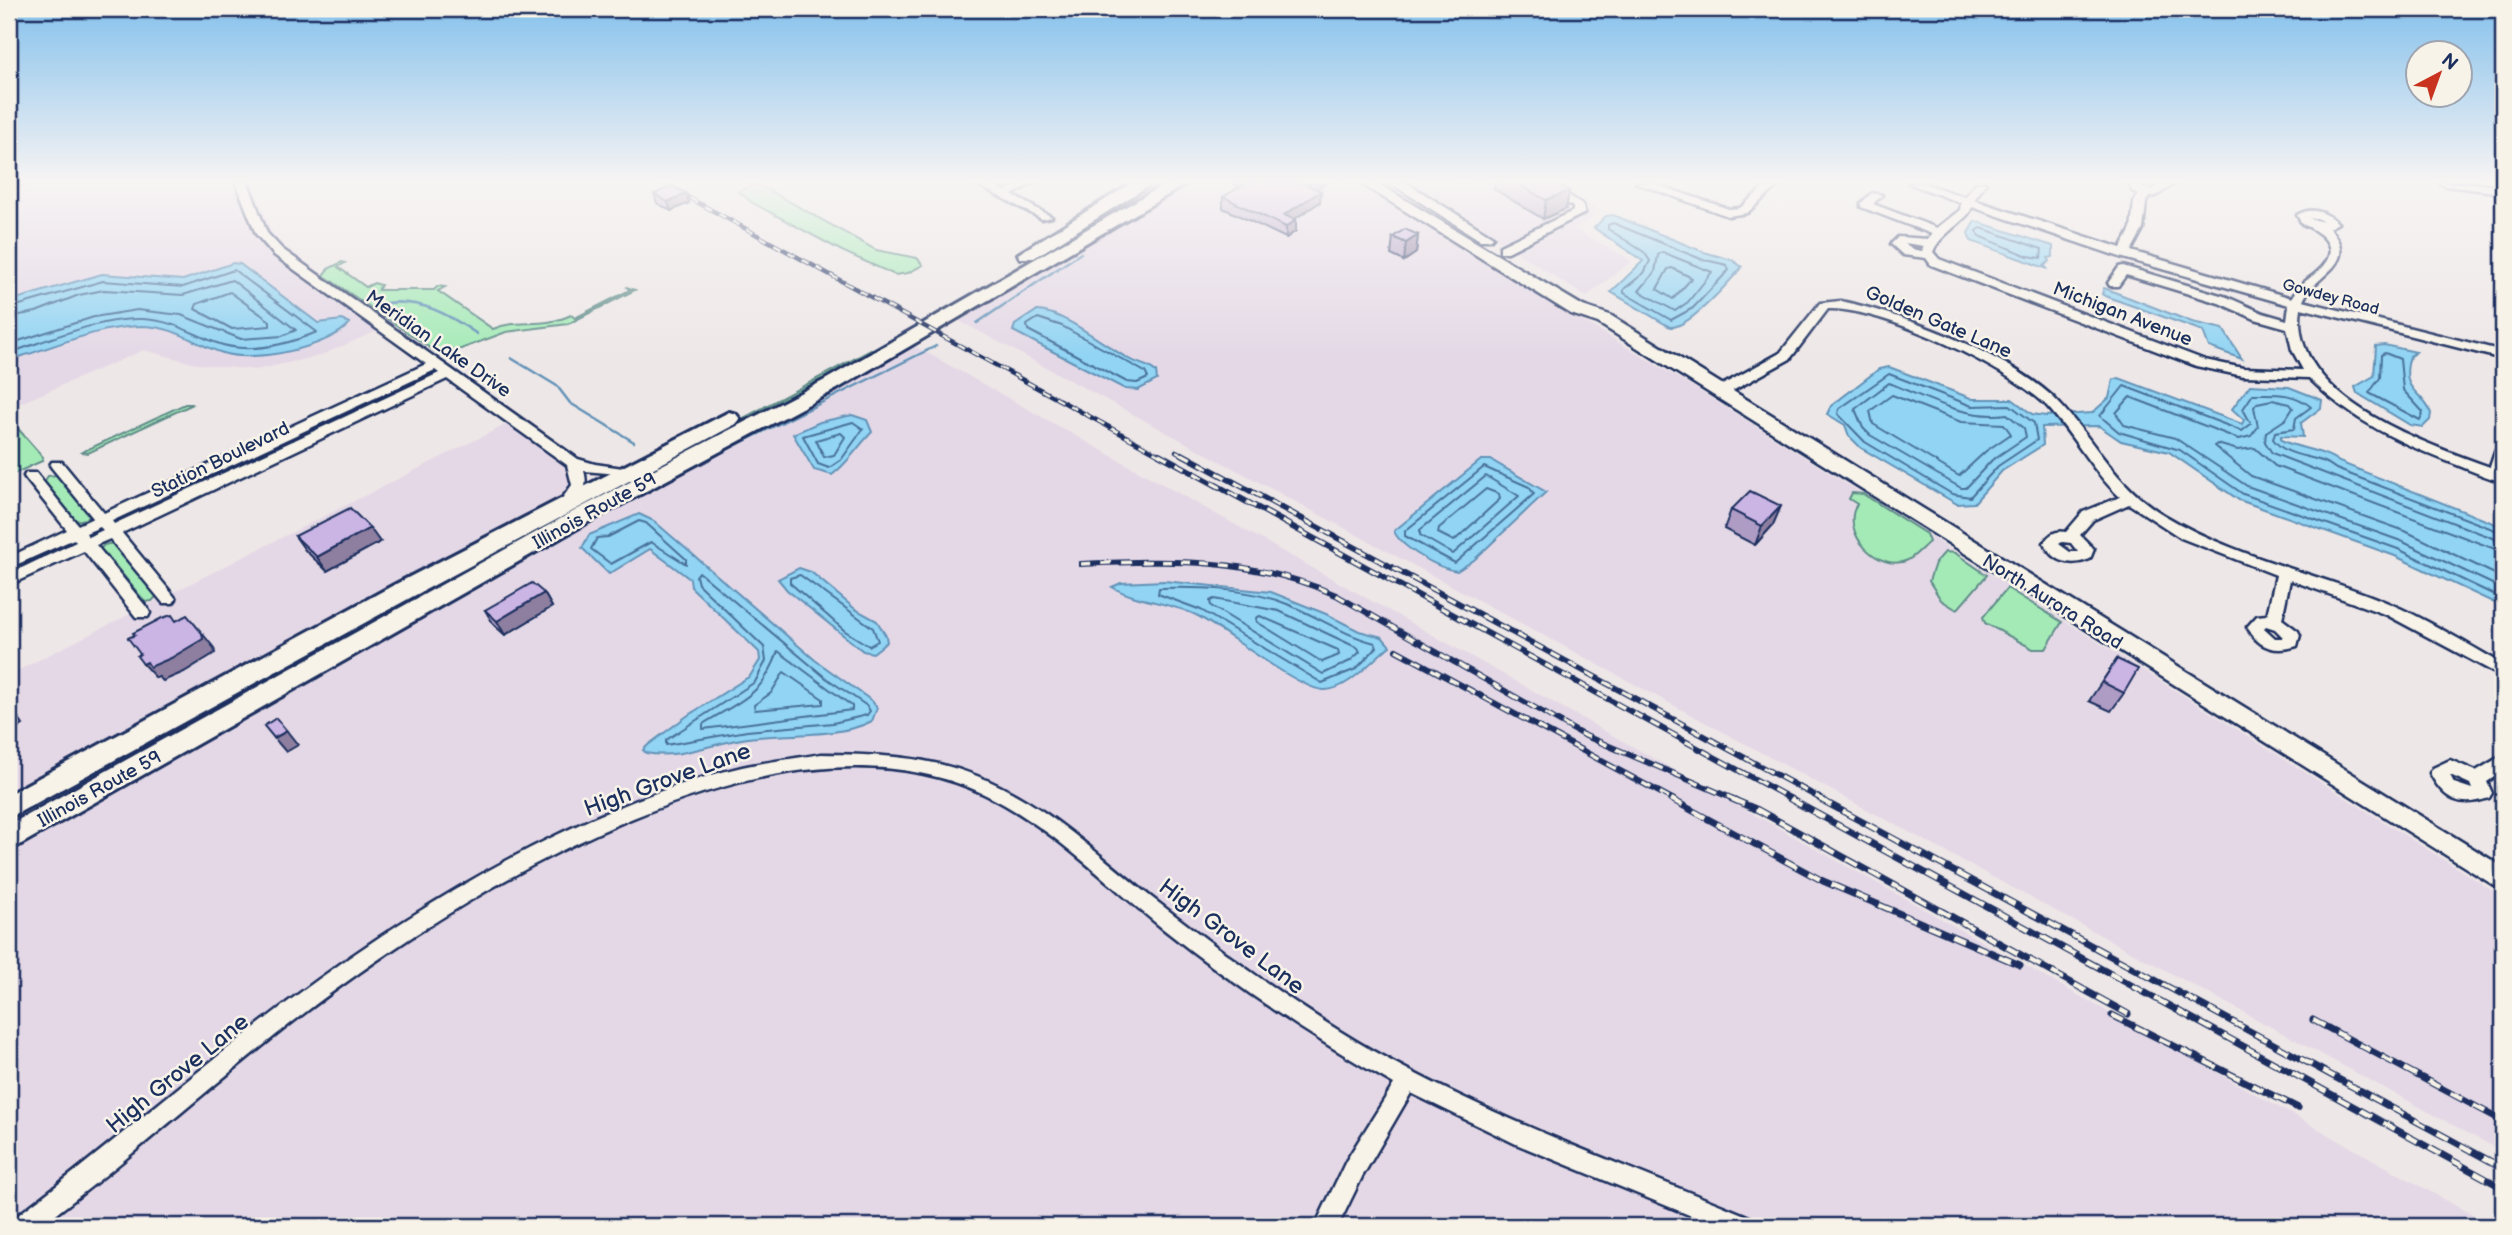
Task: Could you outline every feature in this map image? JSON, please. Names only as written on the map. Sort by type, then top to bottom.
[{"type":"main road","name":"Illinois Route 59","points":[[9,807],[565,504],[964,293],[1050,241]]},
{"type":"main road","name":"Illinois Route 59","points":[[9,839],[572,521],[830,385],[1079,241]]},
{"type":"main road","name":"North Aurora Road","points":[[1462,241],[1577,310],[1604,319],[2503,880]]},
{"type":"main road","name":"North Aurora Road","points":[[1490,241],[1589,303],[1604,319]]},
{"type":"street","name":"Meridian Lake Drive","points":[[268,241],[278,252],[573,462],[594,469],[625,472]]},
{"type":"street","points":[[1504,249],[1521,241]]},
{"type":"street","name":"Michigan Avenue","points":[[1935,241],[1929,249],[1950,268],[2202,363],[2243,372],[2313,374]]},
{"type":"street","name":"Gowdey Road","points":[[2084,241],[2299,304],[2503,355]]},
{"type":"street","points":[[2124,254],[2131,241]]},
{"type":"street","points":[[2295,326],[2306,315],[2299,304],[2306,286],[2334,259],[2331,241]]},
{"type":"street","points":[[2114,283],[2123,270],[2223,300],[2259,316],[2295,326]]},
{"type":"street","name":"Golden Gate Lane","points":[[1720,392],[1785,356],[1819,310],[1841,303],[1866,310],[1990,360],[2032,386],[2055,407],[2100,468],[2131,498],[2198,540],[2403,616],[2503,670]]},
{"type":"street","points":[[2295,326],[2299,352],[2313,374],[2332,392],[2388,429],[2427,449],[2499,475],[2503,449]]},
{"type":"street","name":"Station Boulevard","points":[[9,563],[109,526],[443,369]]},
{"type":"street","points":[[565,504],[577,493],[581,482],[573,462]]},
{"type":"street","points":[[57,465],[168,599]]},
{"type":"street","points":[[31,476],[142,613]]},
{"type":"street","points":[[2070,537],[2088,516],[2131,498]]},
{"type":"street","name":"Station Boulevard","points":[[9,580],[82,538]]},
{"type":"street","points":[[2274,621],[2284,572]]},
{"type":"street","name":"High Grove Lane","points":[[22,1226],[146,1130],[301,1003],[376,950],[454,901],[566,842],[656,803],[751,773],[799,763],[850,759],[906,763],[954,774],[1009,797],[1041,818],[1263,993],[1407,1081],[1532,1143],[1744,1226]]},
{"type":"street","points":[[2477,779],[2503,762]]},
{"type":"street","points":[[1326,1226],[1353,1170],[1407,1081]]},
{"type":"shaded area","points":[[9,241],[279,241],[393,324],[319,356],[256,370],[196,364],[144,350],[9,408]]},
{"type":"shaded area","points":[[1094,241],[1450,241],[1695,388],[2503,897],[2503,1152],[956,319]]},
{"type":"shaded area","points":[[1498,241],[1596,241],[1632,261],[1586,297]]},
{"type":"shaded area","points":[[913,345],[2492,1226],[9,1226],[9,851],[363,648]]},
{"type":"shaded area","points":[[509,423],[586,482],[9,803],[9,675]]},
{"type":"green space","points":[[823,241],[859,241],[876,250],[917,258],[923,265],[908,273],[895,275]]},
{"type":"green space","points":[[345,263],[338,267],[366,287],[374,283],[381,285],[378,290],[434,290],[438,286],[445,287],[438,291],[493,329],[512,324],[551,322],[571,315],[575,318],[630,290],[626,287],[635,290],[568,324],[506,332],[453,352],[452,349],[436,352],[323,275],[328,269]]},
{"type":"green space","points":[[871,350],[875,352],[231,702],[360,623]]},
{"type":"green space","points":[[185,404],[193,404],[88,453],[82,452]]},
{"type":"green space","points":[[13,423],[43,457],[42,461],[9,476],[9,425]]},
{"type":"green space","points":[[57,475],[90,514],[86,519],[75,521],[44,482],[48,476]]},
{"type":"green space","points":[[1852,493],[1863,494],[1926,534],[1929,542],[1908,560],[1897,563],[1875,556],[1865,548],[1853,527],[1857,504],[1849,499]]},
{"type":"green space","points":[[113,543],[157,596],[152,601],[145,602],[106,554],[99,550],[104,545]]},
{"type":"green space","points":[[1945,552],[1955,553],[1987,575],[1957,610],[1941,600],[1929,581],[1935,563]]},
{"type":"green space","points":[[2007,588],[2062,622],[2046,649],[2033,649],[1985,623],[1983,617]]},
{"type":"water","points":[[1613,241],[1676,241],[1732,260],[1742,267],[1697,313],[1678,326],[1670,327],[1611,292],[1643,261]]},
{"type":"water","points":[[1971,241],[2036,241],[2053,246],[2053,257],[2048,258],[2050,261],[2044,266],[2048,269]]},
{"type":"water","points":[[233,263],[240,264],[318,323],[342,320],[350,323],[326,340],[290,351],[253,356],[223,353],[166,329],[143,326],[92,334],[9,360],[9,301],[102,274],[183,280]]},
{"type":"water","points":[[2104,288],[2192,322],[2223,329],[2242,359],[2209,347],[2203,331],[2105,296],[2102,294]]},
{"type":"water","points":[[1036,311],[1058,316],[1083,329],[1127,358],[1153,369],[1157,380],[1138,390],[1125,389],[1013,331],[1015,325]]},
{"type":"water","points":[[2384,345],[2416,352],[2410,356],[2407,377],[2409,384],[2431,413],[2430,420],[2423,427],[2410,425],[2357,393],[2355,387],[2374,376],[2376,346]]},
{"type":"water","points":[[1889,367],[1973,399],[2012,399],[2032,414],[2046,416],[2092,413],[2109,398],[2113,380],[2119,378],[2242,424],[2244,420],[2232,409],[2250,385],[2289,387],[2322,400],[2321,408],[2301,423],[2303,437],[2281,436],[2281,440],[2326,455],[2503,527],[2503,607],[2395,556],[2239,500],[2169,452],[2121,441],[2099,426],[2042,427],[2043,445],[2002,471],[1974,503],[1957,504],[1861,448],[1849,436],[1845,425],[1827,414],[1831,406],[1879,369]]},
{"type":"water","points":[[852,415],[867,420],[872,432],[832,475],[814,470],[793,434],[820,422]]},
{"type":"water","points":[[1481,460],[1491,460],[1546,492],[1474,560],[1457,571],[1431,562],[1404,544],[1394,531]]},
{"type":"water","points":[[639,514],[654,521],[815,660],[872,701],[877,708],[872,721],[828,733],[748,738],[671,754],[646,753],[643,750],[648,745],[687,716],[750,676],[760,660],[759,652],[691,587],[690,579],[650,549],[609,574],[582,548],[589,535]]},
{"type":"water","points":[[799,568],[811,572],[855,609],[877,621],[887,642],[873,653],[863,651],[787,590],[778,579]]},
{"type":"water","points":[[1164,581],[1271,592],[1326,614],[1359,631],[1382,637],[1390,646],[1342,685],[1324,690],[1312,687],[1280,670],[1188,611],[1132,596],[1112,587],[1121,583]]},
{"type":"building","points":[[1750,491],[1781,506],[1762,526],[1731,510]]},
{"type":"building","points":[[350,508],[370,528],[317,557],[295,536]]},
{"type":"building","points":[[532,583],[544,593],[497,621],[485,610]]},
{"type":"building","points":[[172,615],[176,621],[187,615],[202,633],[203,639],[150,667],[147,662],[143,664],[137,656],[140,654],[128,638],[135,635],[133,633]]},
{"type":"building","points":[[2117,659],[2138,669],[2124,693],[2102,682]]},
{"type":"building","points":[[276,718],[287,731],[274,738],[264,726]]},
{"type":"waterway","points":[[977,323],[1081,253]]},
{"type":"waterway","points":[[385,303],[423,306],[456,320],[477,334]]},
{"type":"waterway","points":[[714,456],[936,346]]},
{"type":"waterway","points":[[511,358],[557,386],[570,403],[634,442]]},
{"type":"waterway","points":[[714,456],[718,454]]},
{"type":"waterway","points":[[672,477],[714,456]]},
{"type":"railway","points":[[768,241],[1162,456]]},
{"type":"railway","points":[[1176,451],[1185,456]]},
{"type":"railway","points":[[1159,454],[1793,800]]},
{"type":"railway","points":[[1182,454],[1823,800]]},
{"type":"railway","points":[[1081,564],[1211,564],[1242,567],[1304,583],[1336,595],[1581,734],[1736,800]]},
{"type":"railway","points":[[1396,650],[1674,800]]},
{"type":"railway","points":[[1671,799],[1823,881],[2020,965]]},
{"type":"railway","points":[[1732,799],[1758,810],[2128,1014]]},
{"type":"railway","points":[[1790,799],[2503,1188]]},
{"type":"railway","points":[[1820,799],[2503,1168]]},
{"type":"railway","points":[[2112,1015],[2298,1108]]},
{"type":"railway","points":[[2313,1020],[2503,1121]]},
{"type":"railway","points":[[2499,1219],[2503,1221]]}]
